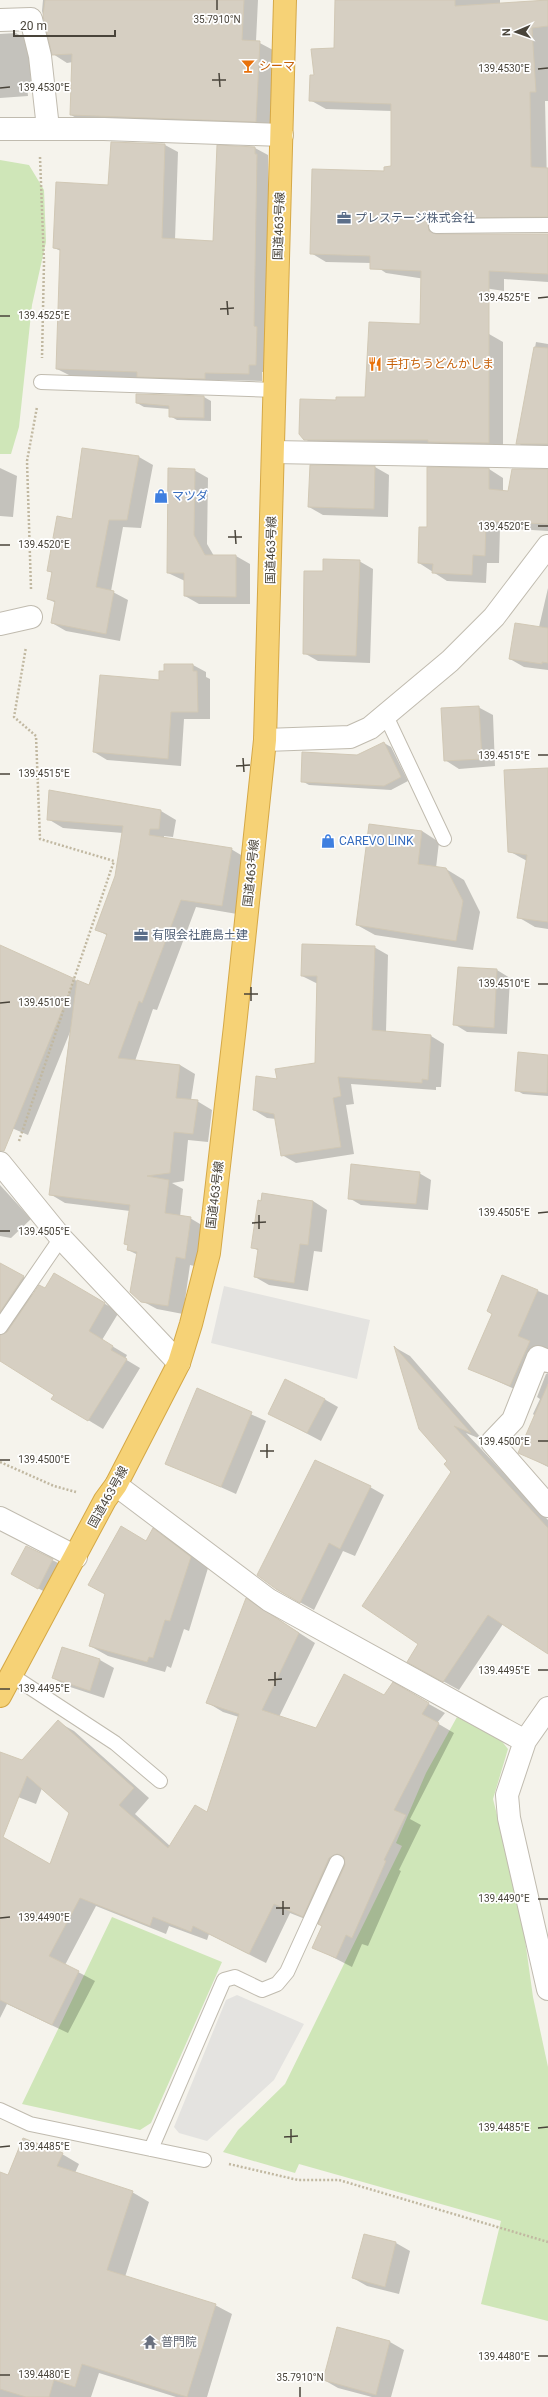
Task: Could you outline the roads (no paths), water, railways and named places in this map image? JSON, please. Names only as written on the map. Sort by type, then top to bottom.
[{"type":"highway","name":"国道463号線","points":[[0,1696],[179,1363],[209,1253],[265,740],[285,0]]},
{"type":"street","points":[[0,20],[31,19],[40,56],[43,129]]},
{"type":"street","points":[[0,128],[282,135]]},
{"type":"street","points":[[273,452],[548,457]]},
{"type":"street","points":[[265,740],[350,737],[370,728],[450,661],[494,617],[548,546]]},
{"type":"street","points":[[0,624],[31,617]]},
{"type":"street","points":[[4,1168],[61,1238],[179,1363]]},
{"type":"street","points":[[548,1361],[538,1357],[513,1420],[492,1442],[548,1506]]},
{"type":"street","points":[[111,1492],[269,1600],[525,1741]]},
{"type":"street","points":[[0,1518],[76,1557]]},
{"type":"street","points":[[548,1708],[525,1741],[507,1795],[509,1818],[548,1989]]},
{"type":"lane","points":[[436,226],[548,225]]},
{"type":"lane","points":[[41,382],[274,390]]},
{"type":"lane","points":[[386,716],[444,839]]},
{"type":"lane","points":[[0,1327],[61,1238]]},
{"type":"lane","points":[[11,1675],[115,1743],[160,1781]]},
{"type":"lane","points":[[151,2149],[224,1980],[235,1977],[262,1990],[277,1984],[287,1972],[337,1862]]},
{"type":"lane","points":[[0,2110],[30,2124],[204,2160]]},
{"type":"place","name":"シーマ","points":[[248,66]]},
{"type":"place","name":"プレステージ株式会社","points":[[344,218]]},
{"type":"place","name":"手打ちうどんかしま","points":[[375,364]]},
{"type":"place","name":"マツダ","points":[[161,496]]},
{"type":"place","name":"CAREVO LINK","points":[[328,841]]},
{"type":"place","name":"有限会社鹿島土建","points":[[141,935]]},
{"type":"place","name":"普門院","points":[[150,2342]]}]
